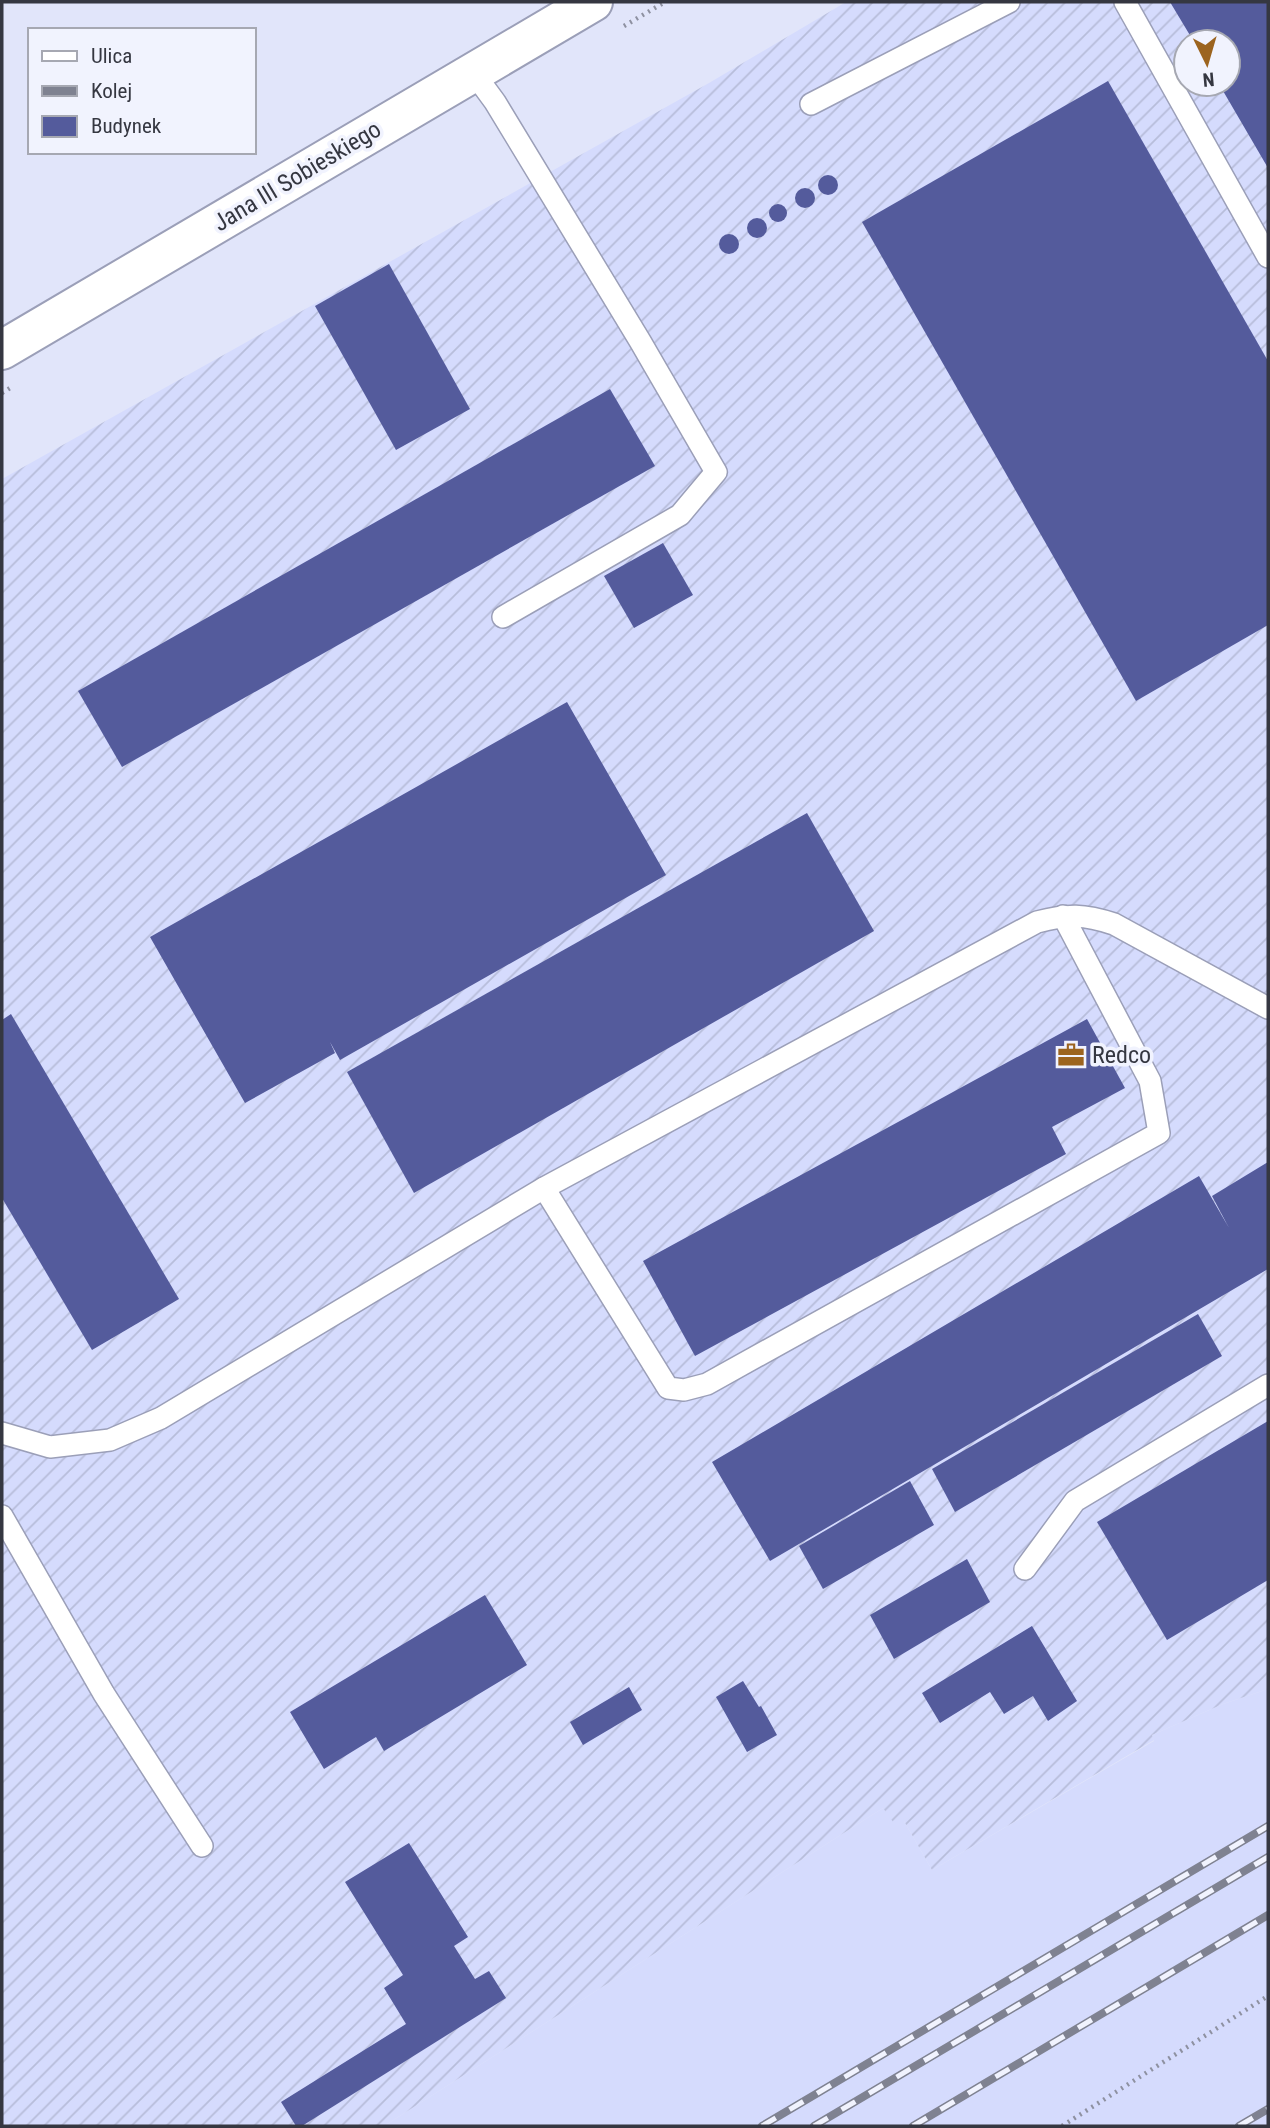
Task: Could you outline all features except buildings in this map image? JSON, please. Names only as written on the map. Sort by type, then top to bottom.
[{"type":"main road","name":"Jana III Sobieskiego","points":[[2,350],[593,2]]},
{"type":"lane","points":[[811,104],[1009,2]]},
{"type":"lane","points":[[1125,2],[1268,257]]},
{"type":"lane","points":[[473,72],[495,102],[716,472],[680,515],[503,617]]},
{"type":"lane","points":[[544,1188],[668,1388],[684,1390],[707,1384],[1159,1133],[1150,1081],[1063,916]]},
{"type":"lane","points":[[2,1433],[50,1447],[110,1440],[161,1418],[544,1188],[1037,922],[1063,916],[1089,916],[1114,925],[1268,1008]]},
{"type":"lane","points":[[1025,1569],[1075,1501],[1268,1385]]},
{"type":"lane","points":[[2,1516],[104,1694],[202,1846]]},
{"type":"path","points":[[1062,2126],[1268,1996]]},
{"type":"shaded area","points":[[846,2],[1268,2],[1268,1689],[1223,1704],[1152,1735],[1154,1740],[932,1870],[904,1821],[896,1826],[883,1808],[384,2126],[2,2126],[2,479],[709,83]]},
{"type":"shaded area","points":[[1268,1689],[1268,2126],[384,2126],[883,1808],[904,1821],[932,1870],[1154,1741],[1152,1735],[1223,1704]]},
{"type":"railway","points":[[762,2126],[1268,1826]]},
{"type":"railway","points":[[814,2126],[1268,1857]]},
{"type":"railway","points":[[913,2126],[1268,1915]]},
{"type":"railway","points":[[1239,2126],[1268,2109]]},
{"type":"place","name":"Redco","points":[[1071,1055]]}]
